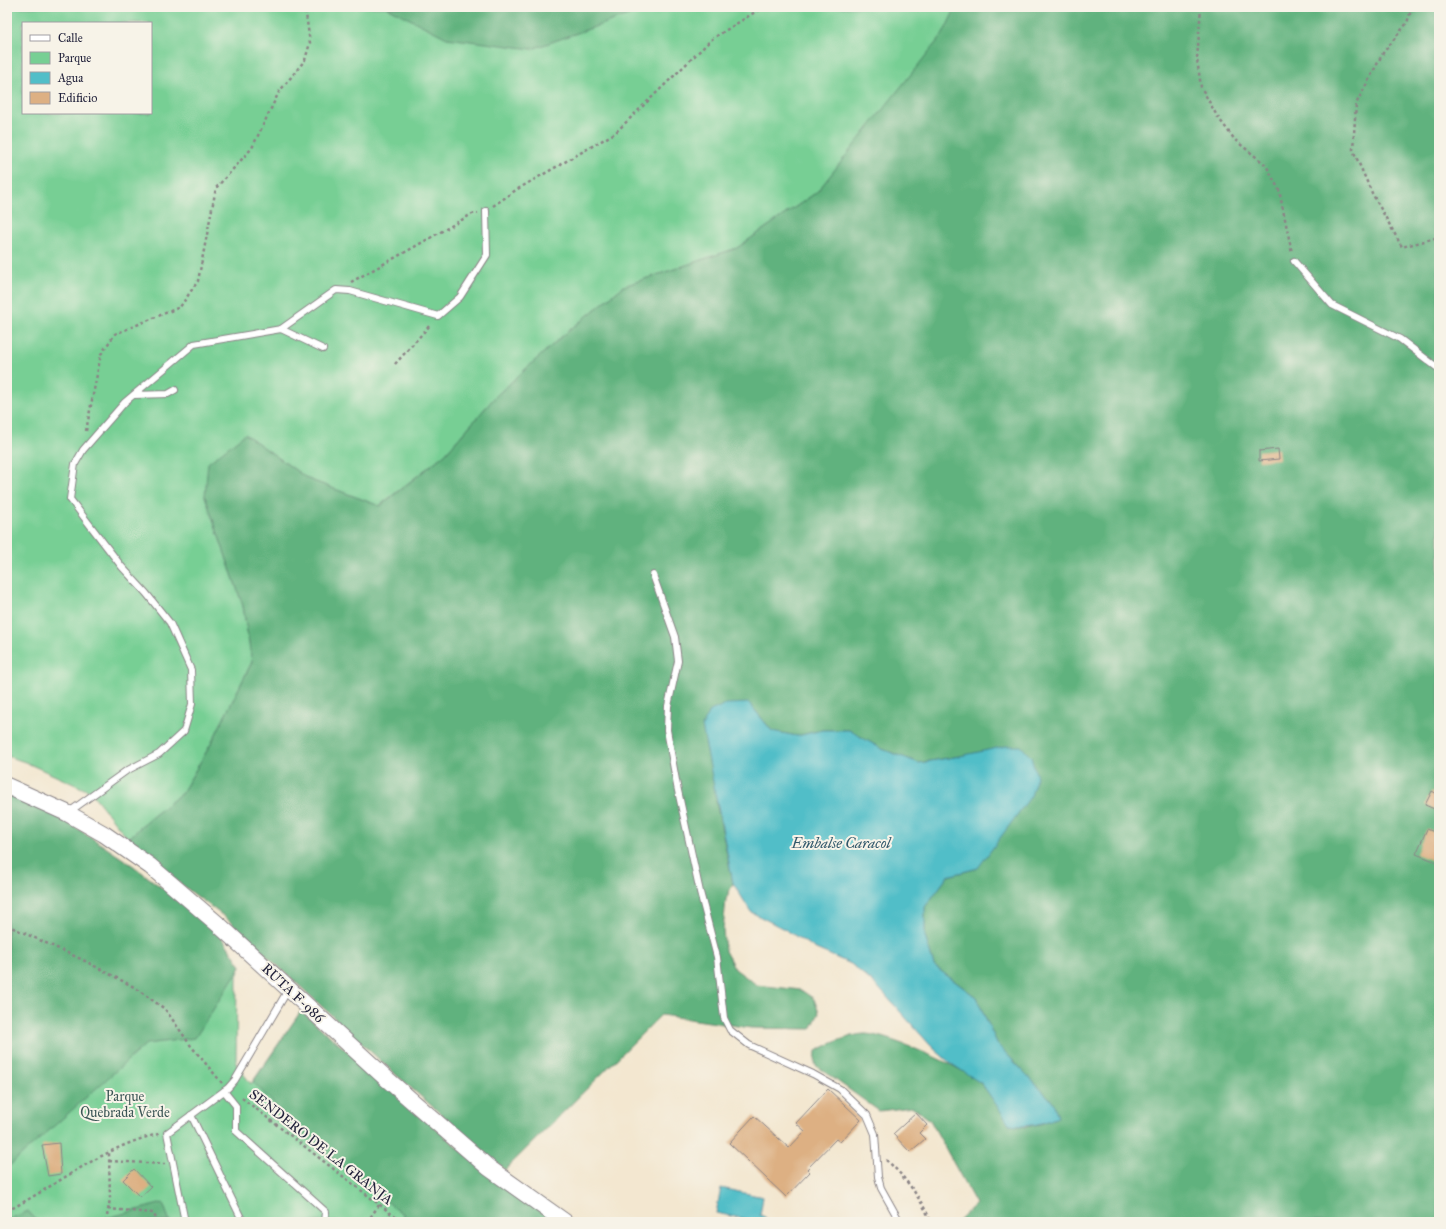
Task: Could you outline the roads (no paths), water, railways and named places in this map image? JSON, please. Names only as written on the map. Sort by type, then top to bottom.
[{"type":"main road","name":"RUTA F-986","points":[[7,786],[67,813],[104,834],[150,866],[220,926],[388,1080],[489,1168],[565,1222]]},
{"type":"lane","points":[[67,813],[126,771],[159,754],[184,731],[192,704],[191,670],[170,623],[146,593],[122,567],[70,499],[75,464],[83,450],[134,395],[194,344],[282,329],[336,290],[350,291],[438,316],[460,297],[487,255],[486,211]]},
{"type":"lane","points":[[1294,261],[1332,305],[1400,339],[1439,368]]},
{"type":"lane","points":[[282,329],[323,350]]},
{"type":"lane","points":[[134,395],[168,394],[175,390]]},
{"type":"lane","points":[[653,575],[675,637],[678,661],[668,706],[667,730],[677,786],[700,892],[717,958],[724,1018],[730,1030],[749,1045],[813,1074],[840,1089],[867,1115],[875,1134],[878,1177],[881,1188],[900,1222]]},
{"type":"lane","points":[[184,1222],[167,1132],[226,1090],[235,1080],[288,988]]},
{"type":"lane","points":[[226,1090],[236,1106],[236,1131],[326,1212],[325,1222]]},
{"type":"lane","points":[[190,1115],[242,1222]]},
{"type":"water","name":"Embalse Caracol","points":[[749,703],[772,731],[797,736],[822,730],[849,730],[882,749],[919,763],[1006,746],[1021,746],[1031,757],[1037,777],[1031,796],[978,868],[948,876],[925,907],[925,936],[934,966],[976,997],[998,1045],[1053,1102],[1058,1117],[1034,1125],[1010,1125],[982,1084],[950,1063],[932,1047],[877,986],[851,964],[816,949],[786,930],[751,912],[733,883],[702,726],[710,711],[726,704]]},
{"type":"water","points":[[721,1188],[763,1197],[760,1215],[765,1217],[768,1222],[748,1222],[746,1219],[716,1213]]},
{"type":"park label","name":"Parque Quebrada Verde","points":[[125,1104]]}]
